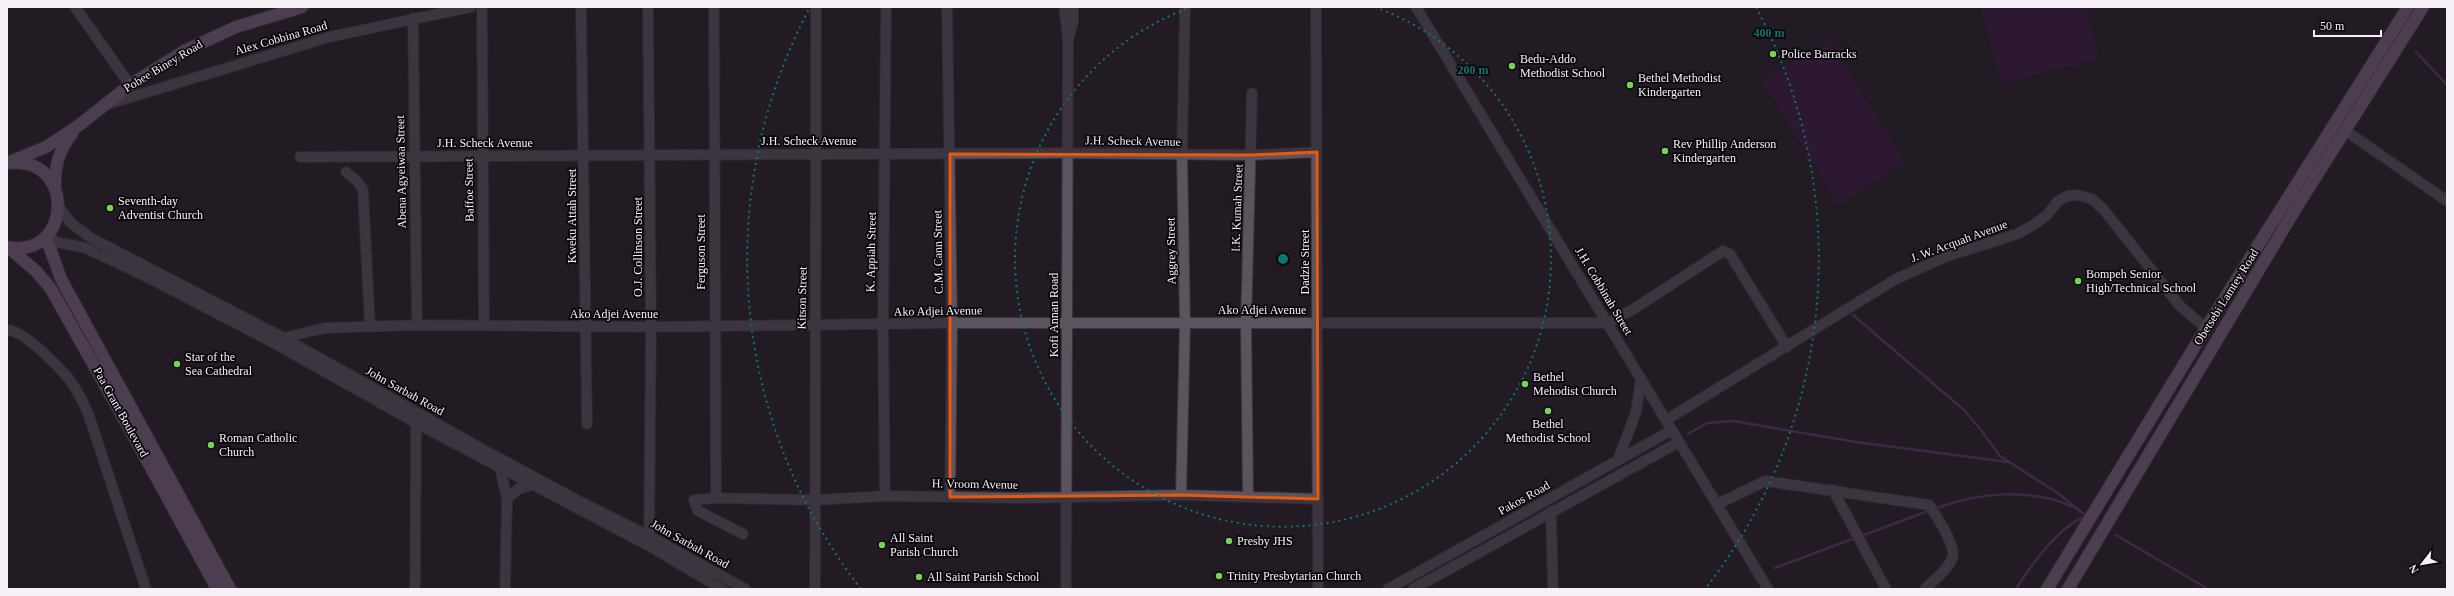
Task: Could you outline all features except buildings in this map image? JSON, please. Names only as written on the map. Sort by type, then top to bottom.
[{"type":"main road","name":"Pobee Biney Road","points":[[78,126],[101,106],[130,85],[186,50],[236,27],[302,7]]},
{"type":"main road","name":"Obetsebi Lamtey Road","points":[[2047,589],[2206,328],[2408,7]]},
{"type":"main road","name":"Obetsebi Lamtey Road","points":[[2068,589],[2296,208],[2423,7]]},
{"type":"main road","points":[[7,163],[46,147],[78,126]]},
{"type":"main road","points":[[8,248],[29,247],[47,236],[54,227],[59,207],[55,188],[55,172],[60,150],[78,126]]},
{"type":"main road","points":[[7,163],[17,162],[36,167],[44,173],[55,188]]},
{"type":"main road","name":"Paa Grant Boulevard","points":[[47,236],[61,279],[230,589]]},
{"type":"main road","name":"Paa Grant Boulevard","points":[[8,248],[37,272],[51,289],[134,435],[217,589]]},
{"type":"street","points":[[75,7],[130,85]]},
{"type":"street","name":"Alex Cobbina Road","points":[[101,106],[329,37],[413,18],[471,7]]},
{"type":"street","name":"Baffoe Street","points":[[482,7],[484,326]]},
{"type":"street","name":"Kweku Attah Street","points":[[581,7],[585,155],[587,424]]},
{"type":"street","name":"O.J. Collinson Street","points":[[648,7],[651,327],[649,536]]},
{"type":"street","name":"Ferguson Street","points":[[714,7],[713,155],[716,498]]},
{"type":"street","name":"Kitson Street","points":[[815,589],[816,500],[814,326],[817,154],[816,7]]},
{"type":"street","name":"K. Appiah Street","points":[[885,496],[883,325],[886,7]]},
{"type":"street","name":"C.M. Cann Street","points":[[947,7],[952,323],[950,496]]},
{"type":"street","name":"Kofi Annan Road","points":[[1064,7],[1068,41],[1066,589]]},
{"type":"street","name":"Kofi Annan Road","points":[[1068,41],[1073,22],[1073,7]]},
{"type":"street","name":"Aggrey Street","points":[[1181,495],[1185,323],[1182,154],[1185,7]]},
{"type":"street","name":"Dadzie Street","points":[[1316,7],[1318,589]]},
{"type":"street","name":"J.H. Cobbinah Street","points":[[1416,7],[1718,504],[1768,589]]},
{"type":"street","name":"Abena Agyeiwaa Street","points":[[413,18],[413,156],[417,326]]},
{"type":"street","name":"I.K. Kumah Street","points":[[1248,497],[1246,324],[1252,93]]},
{"type":"street","points":[[2346,131],[2447,202]]},
{"type":"street","name":"J.H. Scheck Avenue","points":[[300,157],[1067,153],[1251,155],[1317,152]]},
{"type":"street","points":[[346,172],[358,182],[363,190],[370,327]]},
{"type":"street","name":"J. W. Acquah Avenue","points":[[1666,420],[1896,279],[1945,258],[2016,234],[2032,226],[2047,215],[2058,201],[2067,196],[2078,195],[2092,200],[2104,210],[2180,306],[2206,328]]},
{"type":"street","name":"John Sarbah Road","points":[[59,207],[70,223],[91,238],[282,337],[553,487],[649,536],[745,589]]},
{"type":"street","name":"John Sarbah Road","points":[[47,236],[56,242],[86,248],[142,274],[270,341],[416,423],[651,547],[722,589]]},
{"type":"street","points":[[1608,323],[1632,310],[1723,251],[1730,254],[1787,347]]},
{"type":"street","name":"Ako Adjei Avenue","points":[[270,341],[326,328],[417,326],[651,327],[952,323],[1246,324],[1318,322],[1608,323]]},
{"type":"street","points":[[7,330],[20,334],[55,364],[70,381],[80,398],[88,413],[146,589]]},
{"type":"street","points":[[1618,460],[1636,412],[1641,379]]},
{"type":"street","points":[[415,589],[416,423]]},
{"type":"street","name":"Pakos Road","points":[[1388,589],[1672,430]]},
{"type":"street","points":[[1413,589],[1679,442]]},
{"type":"street","points":[[500,468],[507,499],[506,589]]},
{"type":"street","points":[[1718,504],[1765,481],[1929,505],[1952,547],[1953,556],[1948,565],[1925,589]]},
{"type":"street","points":[[507,499],[518,489],[532,485]]},
{"type":"street","points":[[1833,490],[1886,589]]},
{"type":"street","name":"H. Vroom Avenue","points":[[743,534],[698,511],[694,506],[694,500],[699,498],[716,498],[816,500],[885,496],[1022,498],[1181,495],[1318,499]]},
{"type":"street","points":[[1551,512],[1553,589]]},
{"type":"highlighted area","points":[[1317,152],[1318,499],[1181,495],[950,497],[950,154],[1251,155]]},
{"type":"shaded area","points":[[1981,7],[2085,7],[2099,59],[2002,84]]},
{"type":"shaded area","points":[[1828,40],[1905,162],[1839,204],[1762,81]]},
{"type":"waterway","points":[[2416,52],[2447,85]]},
{"type":"waterway","points":[[1853,315],[1964,410],[2000,456],[2059,494],[2086,516]]},
{"type":"waterway","points":[[1688,434],[1707,423],[1733,421],[1856,442],[2008,462]]},
{"type":"waterway","points":[[1937,508],[1970,498],[2005,494],[2040,497],[2073,507]]},
{"type":"waterway","points":[[1864,535],[1928,511]]},
{"type":"waterway","points":[[2016,589],[2046,547],[2066,528],[2086,516]]},
{"type":"waterway","points":[[2116,535],[2208,589]]},
{"type":"waterway","points":[[1775,568],[1855,538]]},
{"type":"place","name":"Police Barracks","points":[[1773,54]]},
{"type":"place","name":"Bedu-Addo Methodist School","points":[[1512,66]]},
{"type":"place","name":"Bethel Methodist Kindergarten","points":[[1630,85]]},
{"type":"place","name":"Rev Phillip Anderson Kindergarten","points":[[1665,151]]},
{"type":"place","name":"Seventh-day Adventist Church","points":[[110,208]]},
{"type":"place","name":"Bompeh Senior High/Technical School","points":[[2078,281]]},
{"type":"place","name":"Star of the Sea Cathedral","points":[[177,364]]},
{"type":"place","name":"Bethel Mehodist Church","points":[[1525,384]]},
{"type":"place","name":"Bethel Methodist School","points":[[1548,411]]},
{"type":"place","name":"Roman Catholic Church","points":[[211,445]]},
{"type":"place","name":"Presby JHS","points":[[1229,541]]},
{"type":"place","name":"All Saint Parish Church","points":[[882,545]]},
{"type":"place","name":"Trinity Presbytarian Church","points":[[1219,576]]},
{"type":"place","name":"All Saint Parish School","points":[[919,577]]}]
